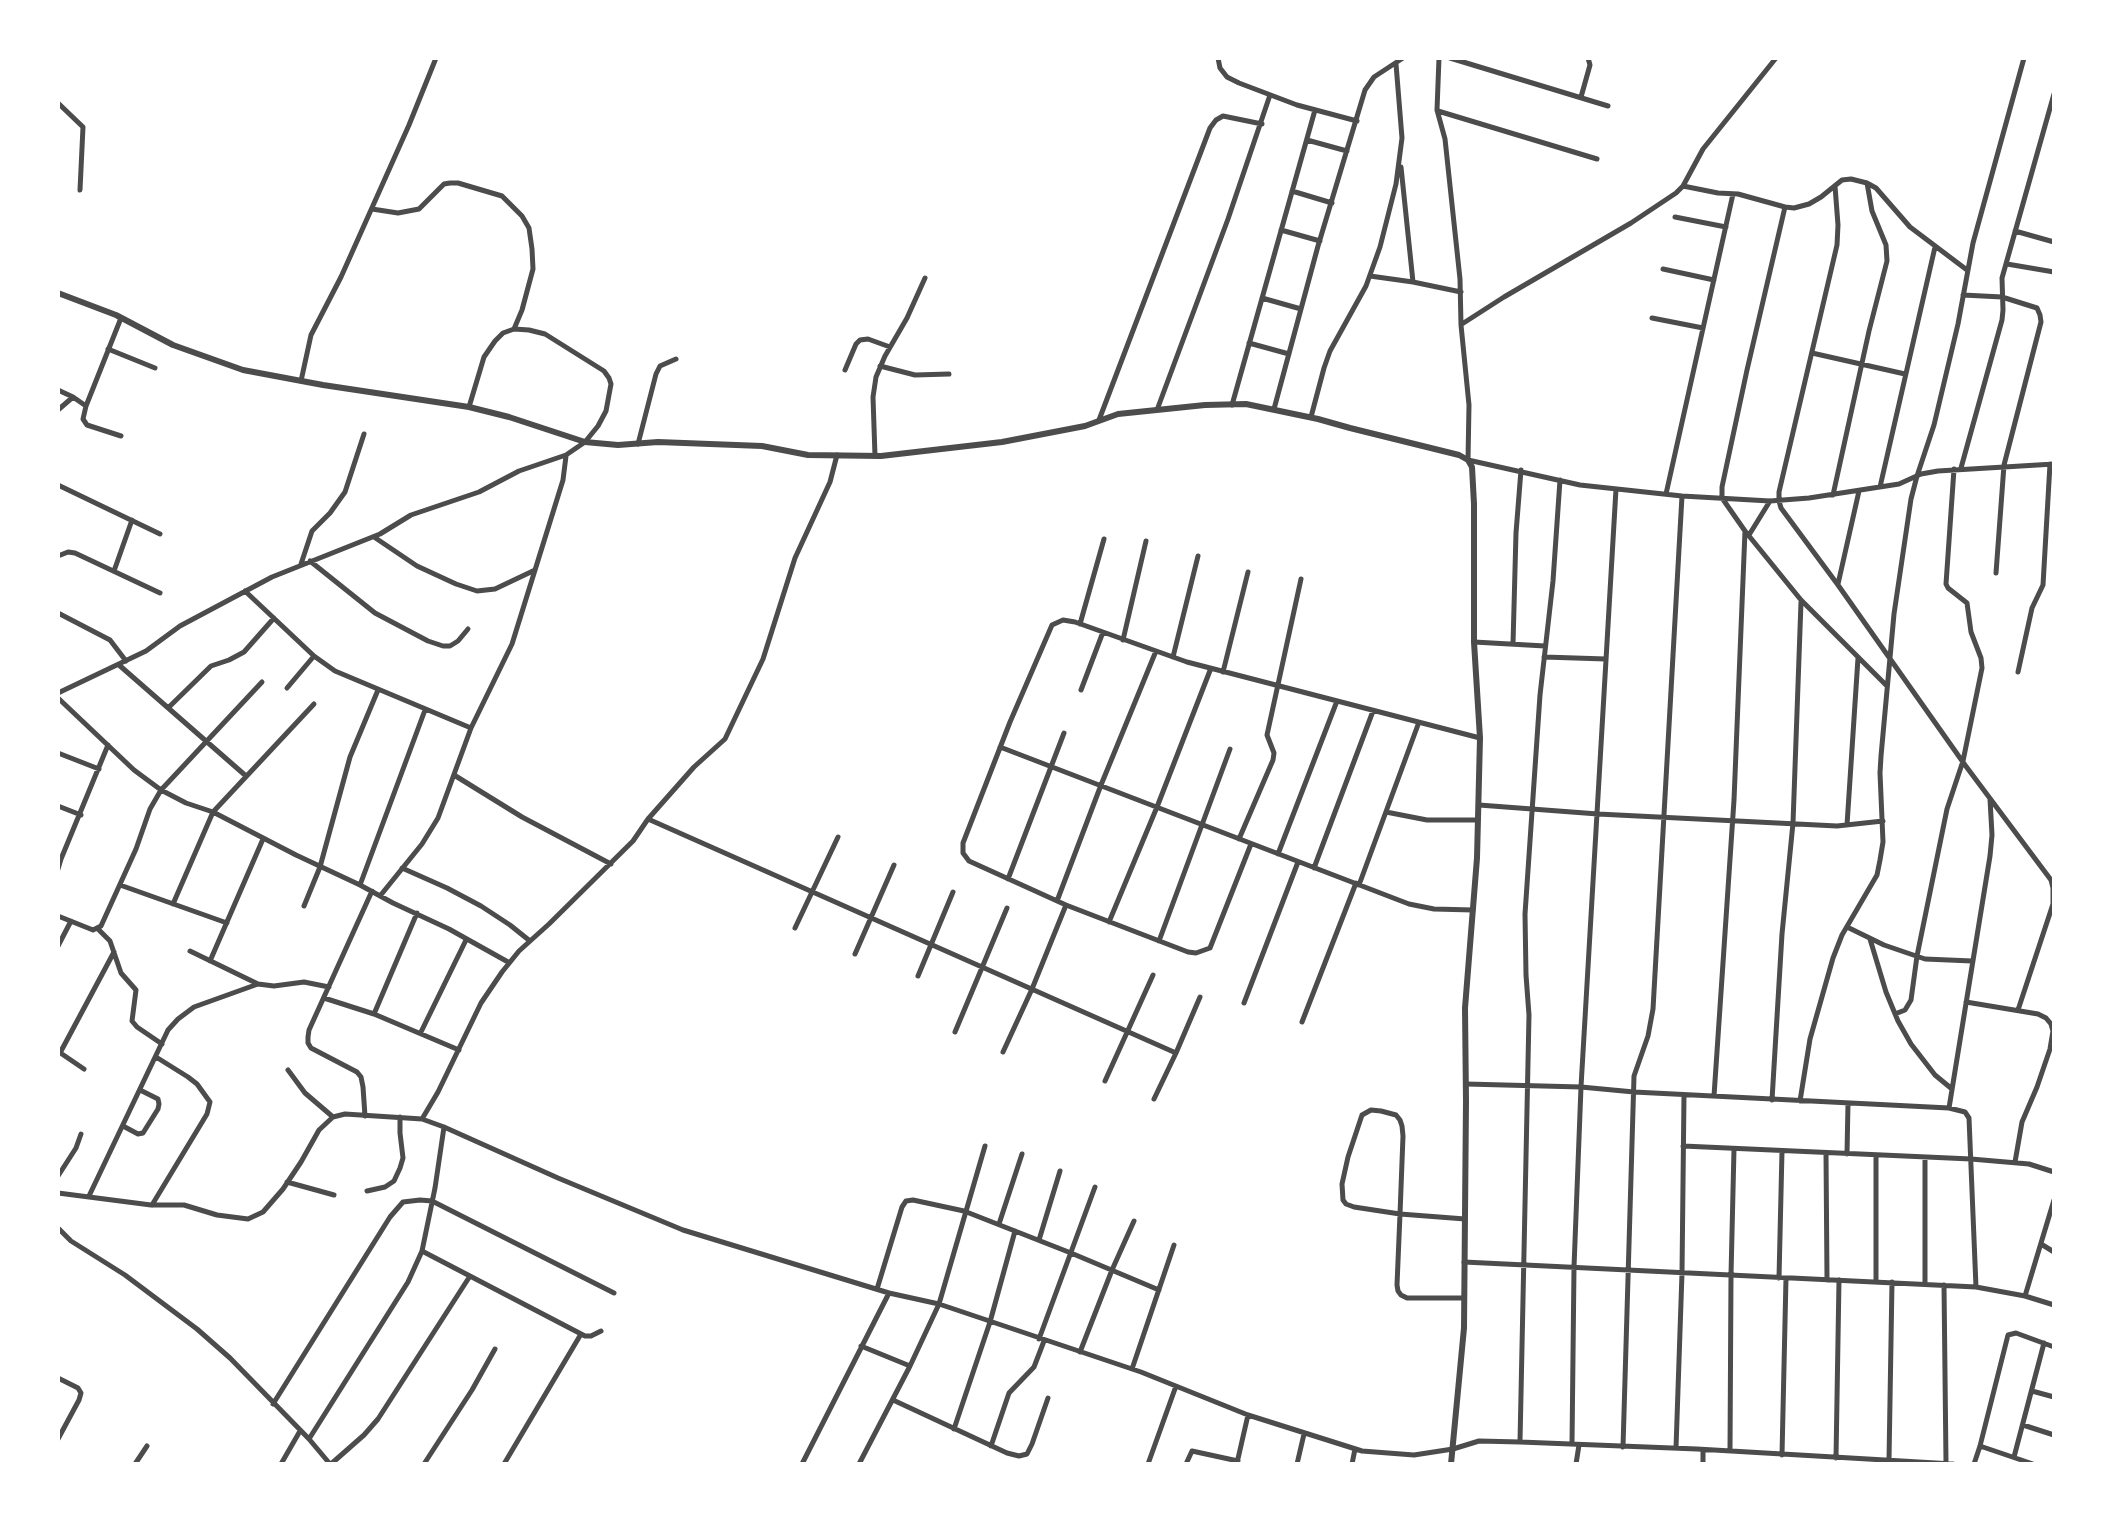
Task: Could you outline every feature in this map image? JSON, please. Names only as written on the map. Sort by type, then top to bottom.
[{"type":"street","points":[[301,381],[311,335],[407,132],[436,58]]},
{"type":"street","points":[[1218,58],[1220,68],[1227,77],[1239,83],[1315,110],[1357,121]]},
{"type":"street","points":[[1274,409],[1368,83],[1403,58]]},
{"type":"street","points":[[1439,58],[1437,110],[1445,139],[1452,197],[1469,405],[1468,460],[1472,467],[1474,504],[1474,642],[1480,738],[1479,805],[1465,1008],[1464,1328],[1451,1464]]},
{"type":"street","points":[[1450,58],[1608,106]]},
{"type":"street","points":[[1581,97],[1590,65],[1588,58]]},
{"type":"street","points":[[1461,325],[1660,205],[1683,186],[1703,149],[1776,58]]},
{"type":"street","points":[[1800,1101],[1810,1039],[1833,958],[1877,875],[1883,842],[1880,773],[1887,686],[1910,508],[1934,425],[1967,270],[2024,58]]},
{"type":"street","points":[[1311,417],[1330,351],[1366,286],[1380,247],[1402,138],[1396,64]]},
{"type":"street","points":[[1157,411],[1270,95]]},
{"type":"street","points":[[1895,1014],[1905,1010],[1911,1000],[1947,809],[1963,761],[1982,668],[1971,632],[1967,603],[1946,584],[1957,468],[2002,320],[2002,278],[2054,95]]},
{"type":"street","points":[[58,103],[83,127],[80,190]]},
{"type":"street","points":[[1232,405],[1315,110]]},
{"type":"street","points":[[1437,110],[1597,159]]},
{"type":"street","points":[[1099,421],[1210,128],[1223,116],[1262,124]]},
{"type":"street","points":[[1307,140],[1347,151]]},
{"type":"street","points":[[1400,158],[1413,282]]},
{"type":"street","points":[[1683,186],[1794,208],[1809,204],[1842,180],[1867,183],[1876,188],[1910,227],[1967,270]]},
{"type":"street","points":[[372,209],[398,213],[419,209],[444,184],[450,183],[502,196],[529,228],[532,249],[533,269],[514,329]]},
{"type":"street","points":[[1833,495],[1887,261],[1886,245],[1872,211],[1867,183]]},
{"type":"street","points":[[1835,186],[1837,245],[1779,501],[1781,508],[2051,880],[2053,904],[2018,1010]]},
{"type":"street","points":[[1292,191],[1332,203]]},
{"type":"street","points":[[1666,494],[1733,194]]},
{"type":"street","points":[[1785,207],[1744,385],[1722,498],[1801,600],[1887,686]]},
{"type":"street","points":[[1675,217],[1726,227]]},
{"type":"street","points":[[1281,230],[1320,241]]},
{"type":"street","points":[[2015,231],[2054,242]]},
{"type":"street","points":[[1880,487],[1935,247]]},
{"type":"street","points":[[2007,264],[2054,272]]},
{"type":"street","points":[[1663,269],[1714,280]]},
{"type":"street","points":[[1370,276],[1461,292]]},
{"type":"street","points":[[875,456],[873,397],[880,366],[925,278]]},
{"type":"street","points":[[58,293],[121,318],[173,345],[243,370],[469,407],[522,420],[585,442],[618,445],[658,442],[762,446],[808,455],[875,456],[1002,442],[1085,426],[1118,414],[1246,404],[1311,417],[1468,460],[1580,485],[1682,496],[1779,501],[1899,484],[1917,476],[1957,468],[2052,464],[2043,585],[2032,608],[2018,672]]},
{"type":"street","points":[[1963,295],[2002,297],[2037,308],[2041,322],[2004,465],[1996,573]]},
{"type":"street","points":[[1262,298],[1301,309]]},
{"type":"street","points":[[121,318],[83,419],[87,425],[121,436]]},
{"type":"street","points":[[1652,318],[1703,328]]},
{"type":"street","points":[[469,407],[484,357],[503,333],[514,329],[545,334],[604,371],[609,378],[610,397],[598,426],[585,442],[566,455],[519,471],[479,492],[411,515],[380,534],[245,591],[190,620],[146,651],[58,696],[134,770],[161,790],[213,812],[417,913],[509,963]]},
{"type":"street","points":[[845,370],[860,340],[868,339],[890,347]]},
{"type":"street","points":[[1249,343],[1289,354]]},
{"type":"street","points":[[108,349],[155,368]]},
{"type":"street","points":[[1812,353],[1905,374]]},
{"type":"street","points":[[638,444],[656,374],[660,366],[676,359]]},
{"type":"street","points":[[880,366],[915,375],[949,374]]},
{"type":"street","points":[[58,390],[86,406]]},
{"type":"street","points":[[58,410],[73,397]]},
{"type":"street","points":[[301,565],[312,531],[345,492],[364,434]]},
{"type":"street","points":[[380,896],[431,832],[471,728],[512,644],[563,480],[566,455]]},
{"type":"street","points":[[422,1119],[481,1003],[509,963],[611,864],[694,767],[725,739],[763,659],[795,558],[830,482],[837,455]]},
{"type":"street","points":[[1513,644],[1521,470]]},
{"type":"street","points":[[1520,1442],[1529,1015],[1525,914],[1560,480]]},
{"type":"street","points":[[58,485],[160,534]]},
{"type":"street","points":[[1576,1464],[1574,1267],[1581,1087],[1616,489]]},
{"type":"street","points":[[1838,585],[1859,491]]},
{"type":"street","points":[[1623,1447],[1634,1092],[1637,1064],[1648,1036],[1653,1009],[1682,496]]},
{"type":"street","points":[[1714,1096],[1733,820],[1747,533],[1770,501]]},
{"type":"street","points":[[114,571],[132,520]]},
{"type":"street","points":[[373,536],[417,566],[477,591],[495,589],[535,570]]},
{"type":"street","points":[[1080,624],[1104,539]]},
{"type":"street","points":[[1123,640],[1146,541]]},
{"type":"street","points":[[58,556],[75,553],[160,593]]},
{"type":"street","points":[[1173,657],[1198,556]]},
{"type":"street","points":[[310,561],[375,613],[428,641],[450,646],[468,629]]},
{"type":"street","points":[[1223,672],[1248,572]]},
{"type":"street","points":[[1239,839],[1273,760],[1274,753],[1267,735],[1301,579]]},
{"type":"street","points":[[245,591],[314,656],[335,671],[471,728]]},
{"type":"street","points":[[1772,1100],[1782,934],[1793,823],[1801,600]]},
{"type":"street","points":[[58,613],[110,640],[126,661]]},
{"type":"street","points":[[168,708],[211,666],[244,652],[274,618]]},
{"type":"street","points":[[1251,844],[1210,948],[1196,953],[1066,905],[969,861],[963,853],[963,843],[1052,625],[1063,620],[1080,624],[1223,672],[1480,738]]},
{"type":"street","points":[[1081,690],[1103,632]]},
{"type":"street","points":[[1474,642],[1545,646]]},
{"type":"street","points":[[1057,901],[1156,651]]},
{"type":"street","points":[[287,688],[314,656]]},
{"type":"street","points":[[1544,657],[1606,659]]},
{"type":"street","points":[[1847,825],[1858,658]]},
{"type":"street","points":[[119,665],[246,776]]},
{"type":"street","points":[[1109,922],[1211,668]]},
{"type":"street","points":[[58,916],[93,930],[101,926],[161,790],[262,682]]},
{"type":"street","points":[[304,906],[320,867],[350,757],[378,690]]},
{"type":"street","points":[[1278,854],[1337,701]]},
{"type":"street","points":[[173,904],[213,812],[314,704]]},
{"type":"street","points":[[360,885],[425,710]]},
{"type":"street","points":[[1314,868],[1373,711]]},
{"type":"street","points":[[1302,1022],[1419,722]]},
{"type":"street","points":[[1008,879],[1064,733]]},
{"type":"street","points":[[58,869],[109,744]]},
{"type":"street","points":[[1000,747],[1409,904],[1434,909],[1473,910]]},
{"type":"street","points":[[1159,941],[1230,749]]},
{"type":"street","points":[[58,753],[99,769]]},
{"type":"street","points":[[454,775],[522,817],[611,864]]},
{"type":"street","points":[[1949,1108],[1992,835],[1990,798]]},
{"type":"street","points":[[1479,805],[1793,823],[1847,825],[1883,821]]},
{"type":"street","points":[[58,806],[81,815]]},
{"type":"street","points":[[1386,812],[1427,820],[1478,820]]},
{"type":"street","points":[[648,819],[1176,1053]]},
{"type":"street","points":[[795,928],[838,837]]},
{"type":"street","points":[[210,961],[263,839]]},
{"type":"street","points":[[1244,1003],[1298,862]]},
{"type":"street","points":[[855,954],[894,865]]},
{"type":"street","points":[[402,868],[481,906],[530,941]]},
{"type":"street","points":[[120,885],[227,923]]},
{"type":"street","points":[[365,1116],[361,1077],[311,1048],[308,1043],[309,1030],[372,891]]},
{"type":"street","points":[[918,976],[953,892]]},
{"type":"street","points":[[1003,1052],[1066,905]]},
{"type":"street","points":[[955,1032],[1007,908]]},
{"type":"street","points":[[374,1014],[417,913]]},
{"type":"street","points":[[58,946],[71,921]]},
{"type":"street","points":[[1847,927],[1925,959],[1972,961]]},
{"type":"street","points":[[98,929],[110,941],[121,973],[136,990],[132,1021],[162,1044]]},
{"type":"street","points":[[421,1032],[466,939]]},
{"type":"street","points":[[1870,939],[1886,992],[1911,1044],[1935,1075],[1952,1089]]},
{"type":"street","points":[[190,951],[258,984],[274,986],[304,982],[329,987]]},
{"type":"street","points":[[84,1069],[59,1052],[114,952]]},
{"type":"street","points":[[1105,1081],[1153,975]]},
{"type":"street","points":[[89,1196],[168,1030],[194,1007],[258,984]]},
{"type":"street","points":[[1154,1099],[1200,997]]},
{"type":"street","points":[[324,998],[421,1032],[459,1050]]},
{"type":"street","points":[[1966,1002],[2018,1010],[2046,1018],[2051,1024],[2050,1049],[2022,1122],[2015,1162]]},
{"type":"street","points":[[151,1205],[207,1114],[210,1102],[197,1084],[156,1057]]},
{"type":"street","points":[[288,1070],[305,1093],[333,1117]]},
{"type":"street","points":[[1466,1084],[1581,1087],[1949,1108],[1965,1112],[1969,1118],[1976,1287]]},
{"type":"street","points":[[123,1126],[138,1134],[143,1133],[158,1109],[158,1099],[140,1090]]},
{"type":"street","points":[[1676,1448],[1684,1095]]},
{"type":"street","points":[[1847,1154],[1848,1103]]},
{"type":"street","points":[[1464,1298],[1413,1298],[1401,1295],[1397,1285],[1400,1214],[1403,1136],[1400,1120],[1396,1115],[1371,1110],[1362,1115],[1342,1184],[1346,1204],[1400,1214],[1465,1219]]},
{"type":"street","points":[[58,1193],[151,1205],[184,1205],[217,1215],[248,1219],[263,1212],[287,1182],[319,1130],[333,1117],[345,1114],[422,1119],[683,1230],[889,1293],[939,1304],[1132,1369],[1248,1415],[1355,1449],[1414,1455],[1479,1441],[1730,1451],[1810,1460],[1836,1458],[1950,1463],[1944,1285]]},
{"type":"street","points":[[367,1191],[385,1187],[394,1181],[400,1168],[403,1158],[400,1117]]},
{"type":"street","points":[[309,1439],[408,1282],[422,1251],[444,1127]]},
{"type":"street","points":[[58,1176],[81,1134]]},
{"type":"street","points":[[859,1464],[939,1304],[985,1146]]},
{"type":"street","points":[[1683,1146],[2015,1162],[2054,1172]]},
{"type":"street","points":[[1730,1451],[1734,1149]]},
{"type":"street","points":[[1782,1151],[1782,1455]]},
{"type":"street","points":[[1826,1153],[1827,1280]]},
{"type":"street","points":[[999,1224],[1022,1154]]},
{"type":"street","points":[[1876,1155],[1876,1282]]},
{"type":"street","points":[[1925,1157],[1925,1284]]},
{"type":"street","points":[[1039,1240],[1060,1171]]},
{"type":"street","points":[[287,1182],[334,1195]]},
{"type":"street","points":[[991,1446],[1009,1393],[1034,1367],[1095,1187]]},
{"type":"street","points":[[877,1289],[902,1207],[906,1201],[913,1200],[964,1211],[1159,1290]]},
{"type":"street","points":[[2025,1296],[2054,1200]]},
{"type":"street","points":[[273,1404],[390,1217],[403,1202],[432,1201],[614,1293]]},
{"type":"street","points":[[1080,1352],[1134,1221]]},
{"type":"street","points":[[58,1228],[71,1241],[125,1275],[197,1329],[230,1358],[331,1464],[378,1419],[470,1276]]},
{"type":"street","points":[[954,1429],[990,1322],[1015,1231]]},
{"type":"street","points":[[2041,1244],[2054,1252]]},
{"type":"street","points":[[1132,1369],[1174,1245]]},
{"type":"street","points":[[422,1251],[581,1334],[591,1336],[601,1331]]},
{"type":"street","points":[[1464,1262],[1976,1287],[2054,1305]]},
{"type":"street","points":[[1836,1458],[1839,1280]]},
{"type":"street","points":[[1889,1460],[1892,1282]]},
{"type":"street","points":[[802,1464],[889,1293]]},
{"type":"street","points":[[1974,1464],[2006,1338],[2010,1333],[2016,1333],[2054,1347]]},
{"type":"street","points":[[504,1464],[581,1334]]},
{"type":"street","points":[[2014,1457],[2044,1343]]},
{"type":"street","points":[[861,1346],[910,1366]]},
{"type":"street","points":[[424,1464],[495,1349]]},
{"type":"street","points":[[58,1378],[78,1388],[81,1393],[58,1439]]},
{"type":"street","points":[[1148,1464],[1176,1386]]},
{"type":"street","points":[[2031,1391],[2054,1397]]},
{"type":"street","points":[[893,1400],[1019,1456],[1027,1454],[1048,1398]]},
{"type":"street","points":[[1186,1464],[1192,1451],[1238,1463],[1248,1415]]},
{"type":"street","points":[[2023,1425],[2054,1435]]},
{"type":"street","points":[[281,1464],[300,1431]]},
{"type":"street","points":[[1297,1464],[1304,1433]]},
{"type":"street","points":[[135,1464],[147,1446]]},
{"type":"street","points":[[1980,1446],[2033,1464]]},
{"type":"street","points":[[1352,1464],[1355,1449]]},
{"type":"street","points":[[1703,1450],[1703,1464]]},
{"type":"street","points":[[1405,1464],[1407,1454]]}]
